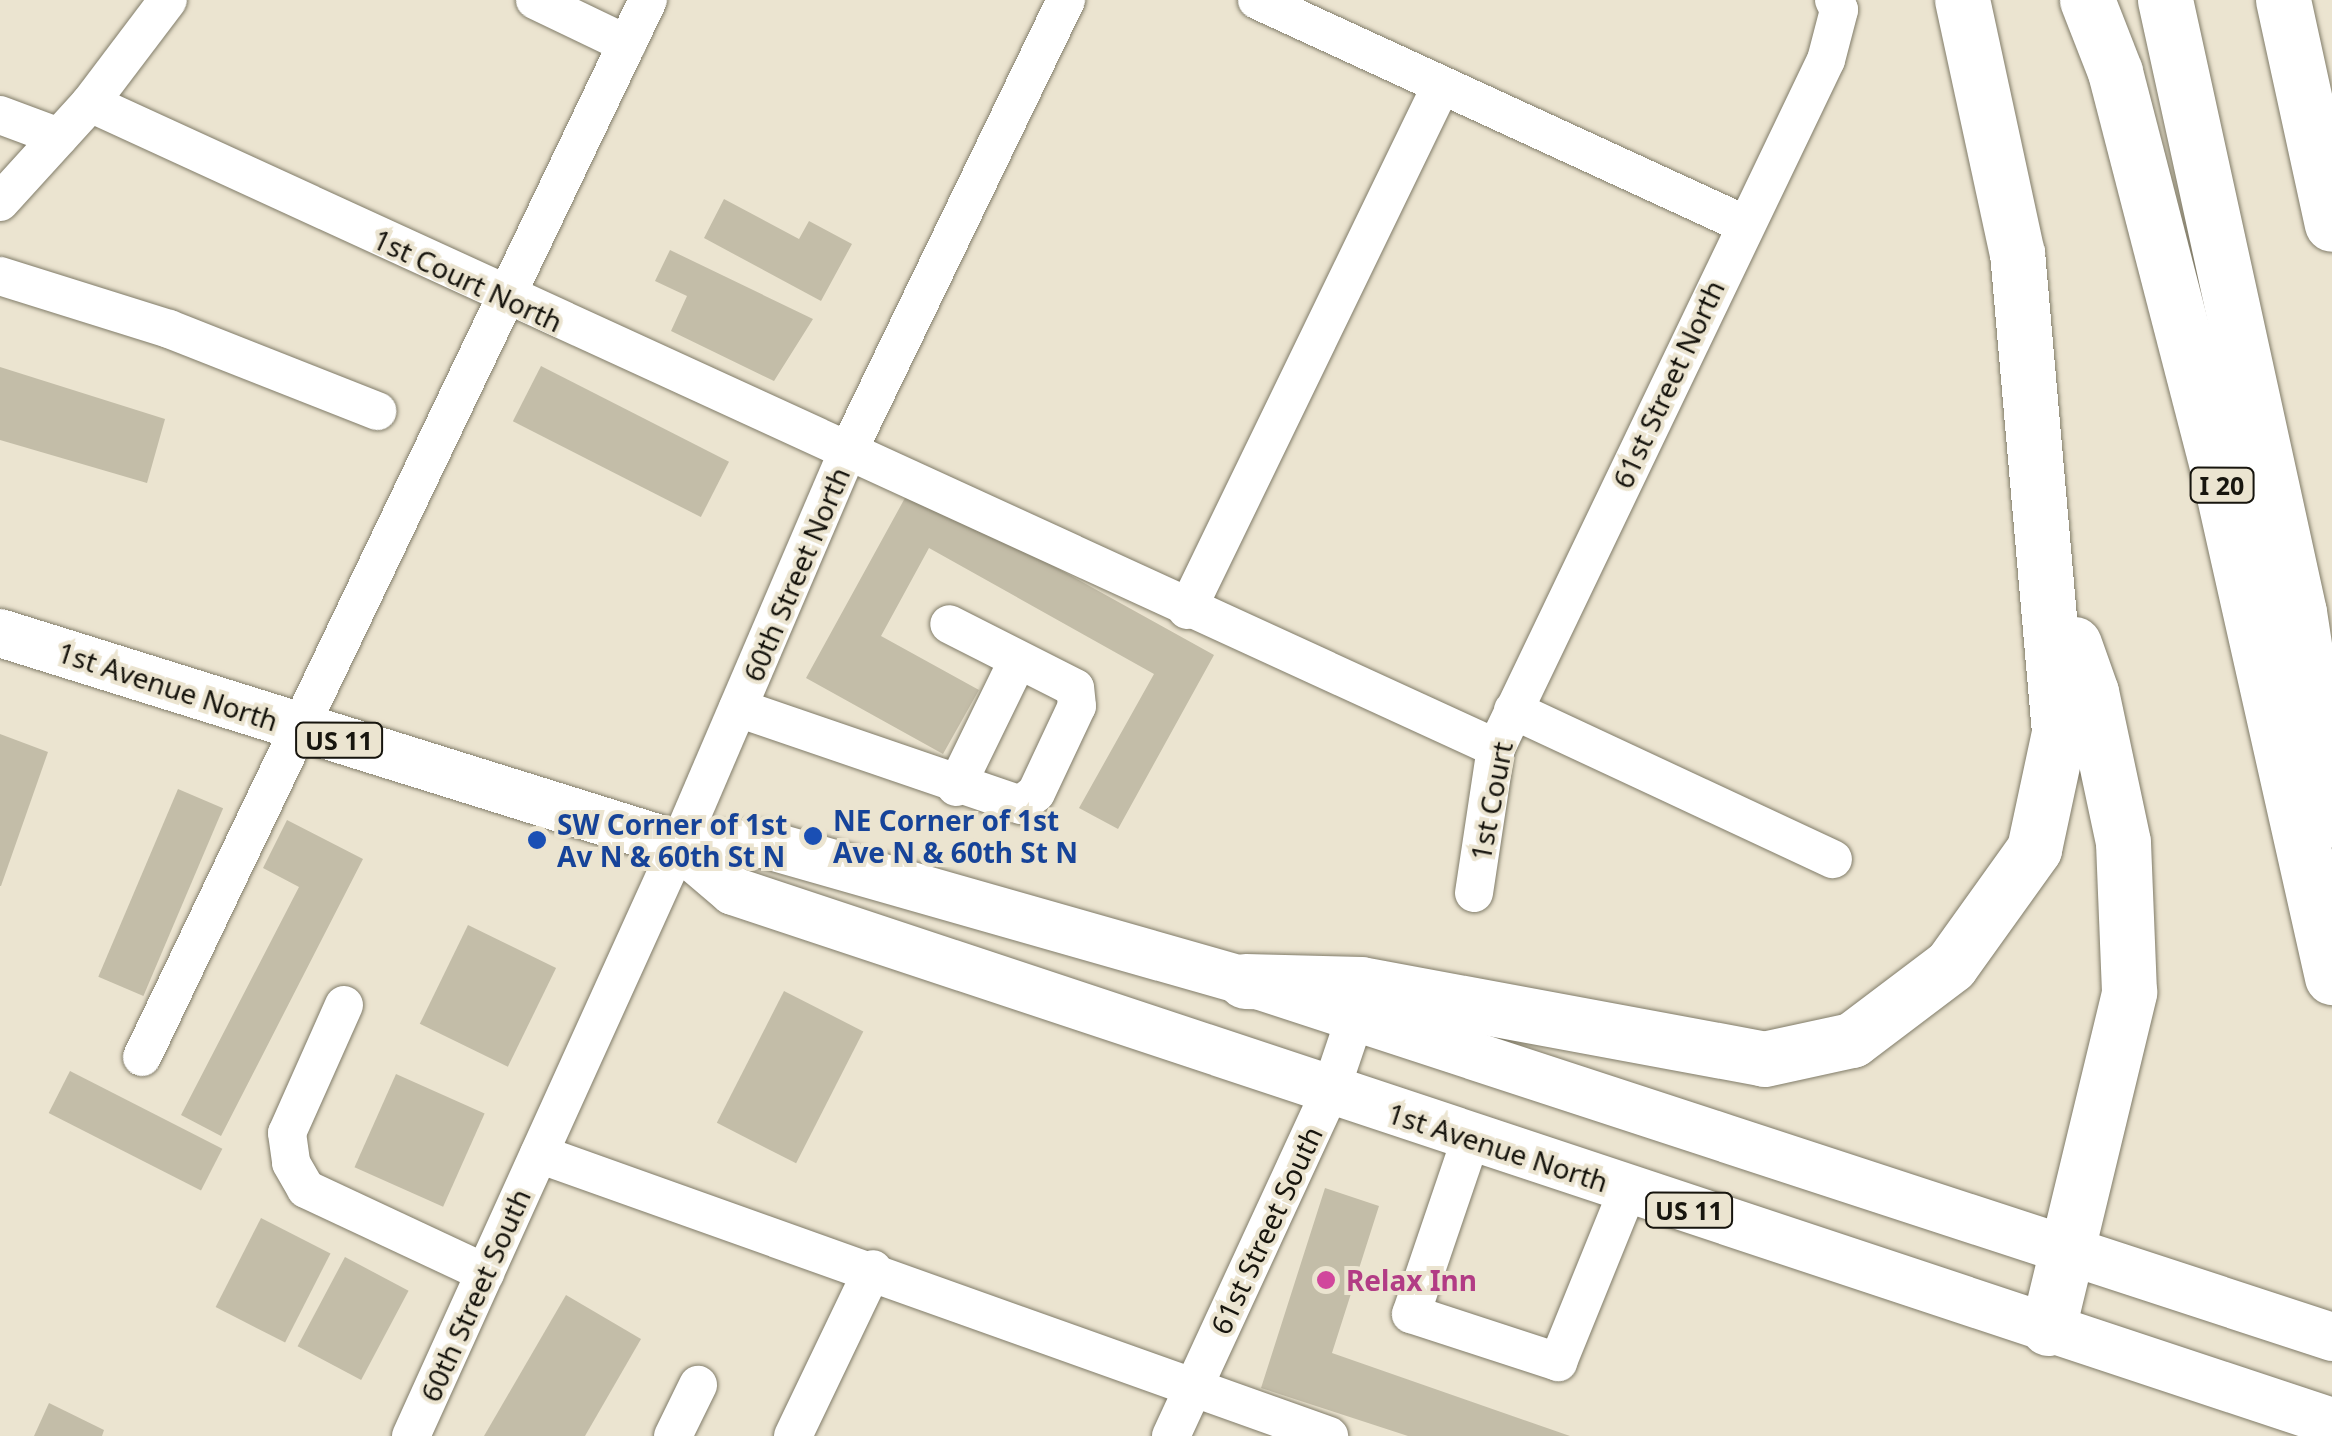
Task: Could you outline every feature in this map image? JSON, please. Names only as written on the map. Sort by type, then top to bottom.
[{"type":"highway","points":[[1245,981],[1361,984],[1764,1059],[1852,1040],[1951,965],[2034,849],[2059,732],[2018,254],[1962,0]]},
{"type":"highway","name":"I 20","points":[[2086,0],[2115,72],[2217,464],[2332,977]]},
{"type":"highway","points":[[2165,0],[2299,612],[2332,824]]},
{"type":"highway","points":[[2283,0],[2332,224]]},
{"type":"highway","points":[[2047,566],[2092,692],[2123,842],[2128,992],[2048,1328]]},
{"type":"main road","name":"1st Avenue North","points":[[0,633],[679,844],[764,844],[1245,981],[1354,1021],[2332,1337]]},
{"type":"main road","name":"1st Avenue North","points":[[679,844],[733,891],[2332,1422]]},
{"type":"street","points":[[0,202],[90,103],[168,0]]},
{"type":"street","points":[[535,0],[627,44]]},
{"type":"street","points":[[142,1057],[648,0]]},
{"type":"street","name":"60th Street North","points":[[539,1154],[679,844],[849,449],[1066,0]]},
{"type":"street","points":[[1257,0],[1744,224]]},
{"type":"street","name":"61st Street North","points":[[1513,710],[1826,60],[1839,10],[1834,0]]},
{"type":"street","points":[[1187,610],[1441,86]]},
{"type":"street","name":"1st Court North","points":[[90,103],[506,298],[849,449],[1187,610],[1496,748]]},
{"type":"street","points":[[0,116],[59,137]]},
{"type":"street","points":[[0,276],[169,329],[377,412]]},
{"type":"street","points":[[738,708],[956,787],[1021,805],[1036,793],[1076,706],[1075,688],[949,624]]},
{"type":"street","points":[[956,787],[1018,660]]},
{"type":"street","points":[[1513,710],[1833,858]]},
{"type":"street","name":"1st Court","points":[[1474,894],[1496,748],[1513,710]]},
{"type":"street","points":[[344,1005],[287,1133],[291,1163],[306,1189],[485,1273]]},
{"type":"street","name":"61st Street South","points":[[1171,1436],[1330,1092],[1354,1021]]},
{"type":"street","points":[[1471,1138],[1411,1314],[1558,1362],[1628,1190]]},
{"type":"street","points":[[539,1154],[873,1269],[1329,1436]]},
{"type":"street","name":"60th Street South","points":[[412,1436],[539,1154]]},
{"type":"street","points":[[793,1436],[873,1269]]},
{"type":"street","points":[[673,1436],[698,1385]]},
{"type":"building","points":[[724,199],[799,239],[809,221],[852,244],[821,301],[704,238]]},
{"type":"building","points":[[670,250],[813,319],[774,381],[671,331],[687,296],[655,281]]},
{"type":"building","points":[[541,366],[729,462],[701,517],[513,421]]},
{"type":"building","points":[[0,367],[165,419],[147,483],[0,440]]},
{"type":"building","points":[[911,487],[1214,655],[1118,829],[1079,808],[1154,674],[929,548],[881,636],[979,690],[943,754],[806,678]]},
{"type":"building","points":[[0,734],[48,752],[1,886],[0,886]]},
{"type":"building","points":[[178,789],[223,808],[143,996],[98,977]]},
{"type":"building","points":[[287,820],[363,859],[221,1136],[181,1115],[299,887],[263,868]]},
{"type":"building","points":[[468,925],[556,968],[508,1067],[420,1024]]},
{"type":"building","points":[[784,991],[863,1031],[796,1163],[717,1123]]},
{"type":"building","points":[[70,1071],[222,1149],[201,1191],[49,1113]]},
{"type":"building","points":[[396,1074],[485,1113],[443,1207],[355,1167]]},
{"type":"building","name":"Relax Inn","points":[[1325,1188],[1379,1206],[1332,1353],[1570,1436],[1408,1436],[1261,1388]]},
{"type":"building","points":[[261,1218],[330,1253],[285,1343],[216,1307]]},
{"type":"building","points":[[345,1257],[409,1291],[361,1380],[298,1346]]},
{"type":"building","points":[[566,1295],[641,1339],[585,1436],[484,1436]]},
{"type":"building","points":[[49,1403],[104,1430],[102,1436],[34,1436]]},
{"type":"place","name":"NE Corner of 1st Ave N & 60th St N","points":[[813,836]]},
{"type":"place","name":"SW Corner of 1st Av N & 60th St N","points":[[537,840]]},
{"type":"place","name":"Relax Inn","points":[[1326,1280]]}]
